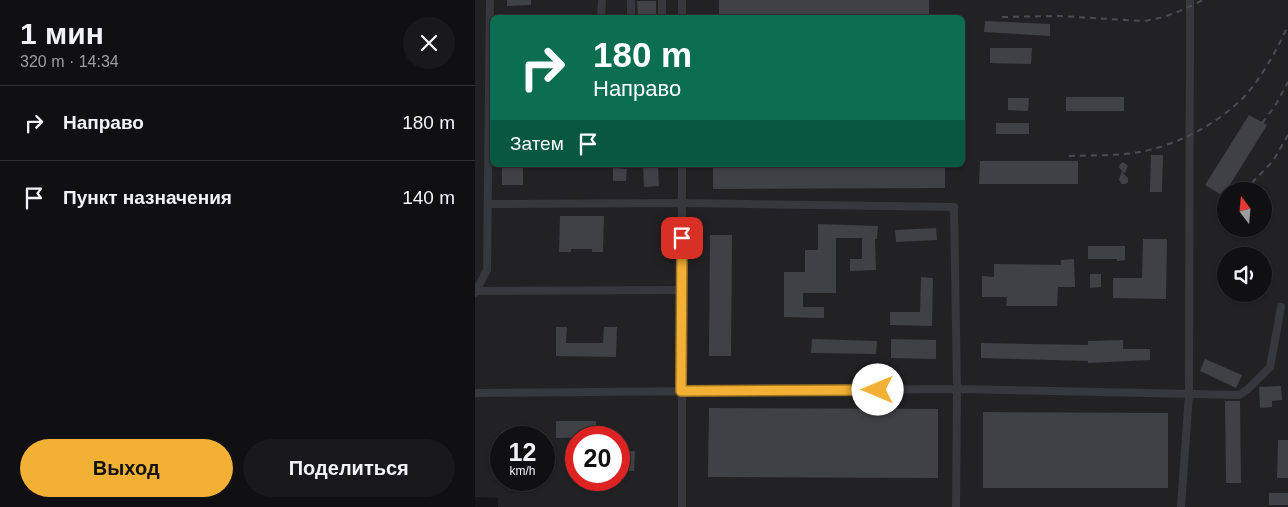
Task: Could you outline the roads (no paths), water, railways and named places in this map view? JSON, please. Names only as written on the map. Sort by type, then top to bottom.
[{"type":"lane","points":[[475,291],[487,270],[490,0]]},
{"type":"lane","points":[[601,15],[602,0]]},
{"type":"lane","points":[[631,0],[631,15]]},
{"type":"lane","points":[[662,0],[662,15]]},
{"type":"lane","points":[[683,0],[683,15]]},
{"type":"lane","points":[[1181,507],[1189,394],[1190,0]]},
{"type":"lane","points":[[682,167],[682,507]]},
{"type":"lane","points":[[488,204],[682,203],[954,206],[957,390],[956,507]]},
{"type":"lane","points":[[475,291],[682,290]]},
{"type":"lane","points":[[475,393],[957,390],[1239,395],[1248,389],[1270,367],[1281,307]]},
{"type":"railway","points":[[1002,17],[1060,16],[1142,21],[1181,11],[1203,0]]},
{"type":"railway","points":[[1069,156],[1118,155],[1149,150],[1178,141],[1205,127],[1231,109],[1248,92],[1268,64],[1288,25]]},
{"type":"railway","points":[[1262,123],[1275,106],[1288,82]]},
{"type":"railway","points":[[1253,182],[1273,161],[1288,135]]}]
